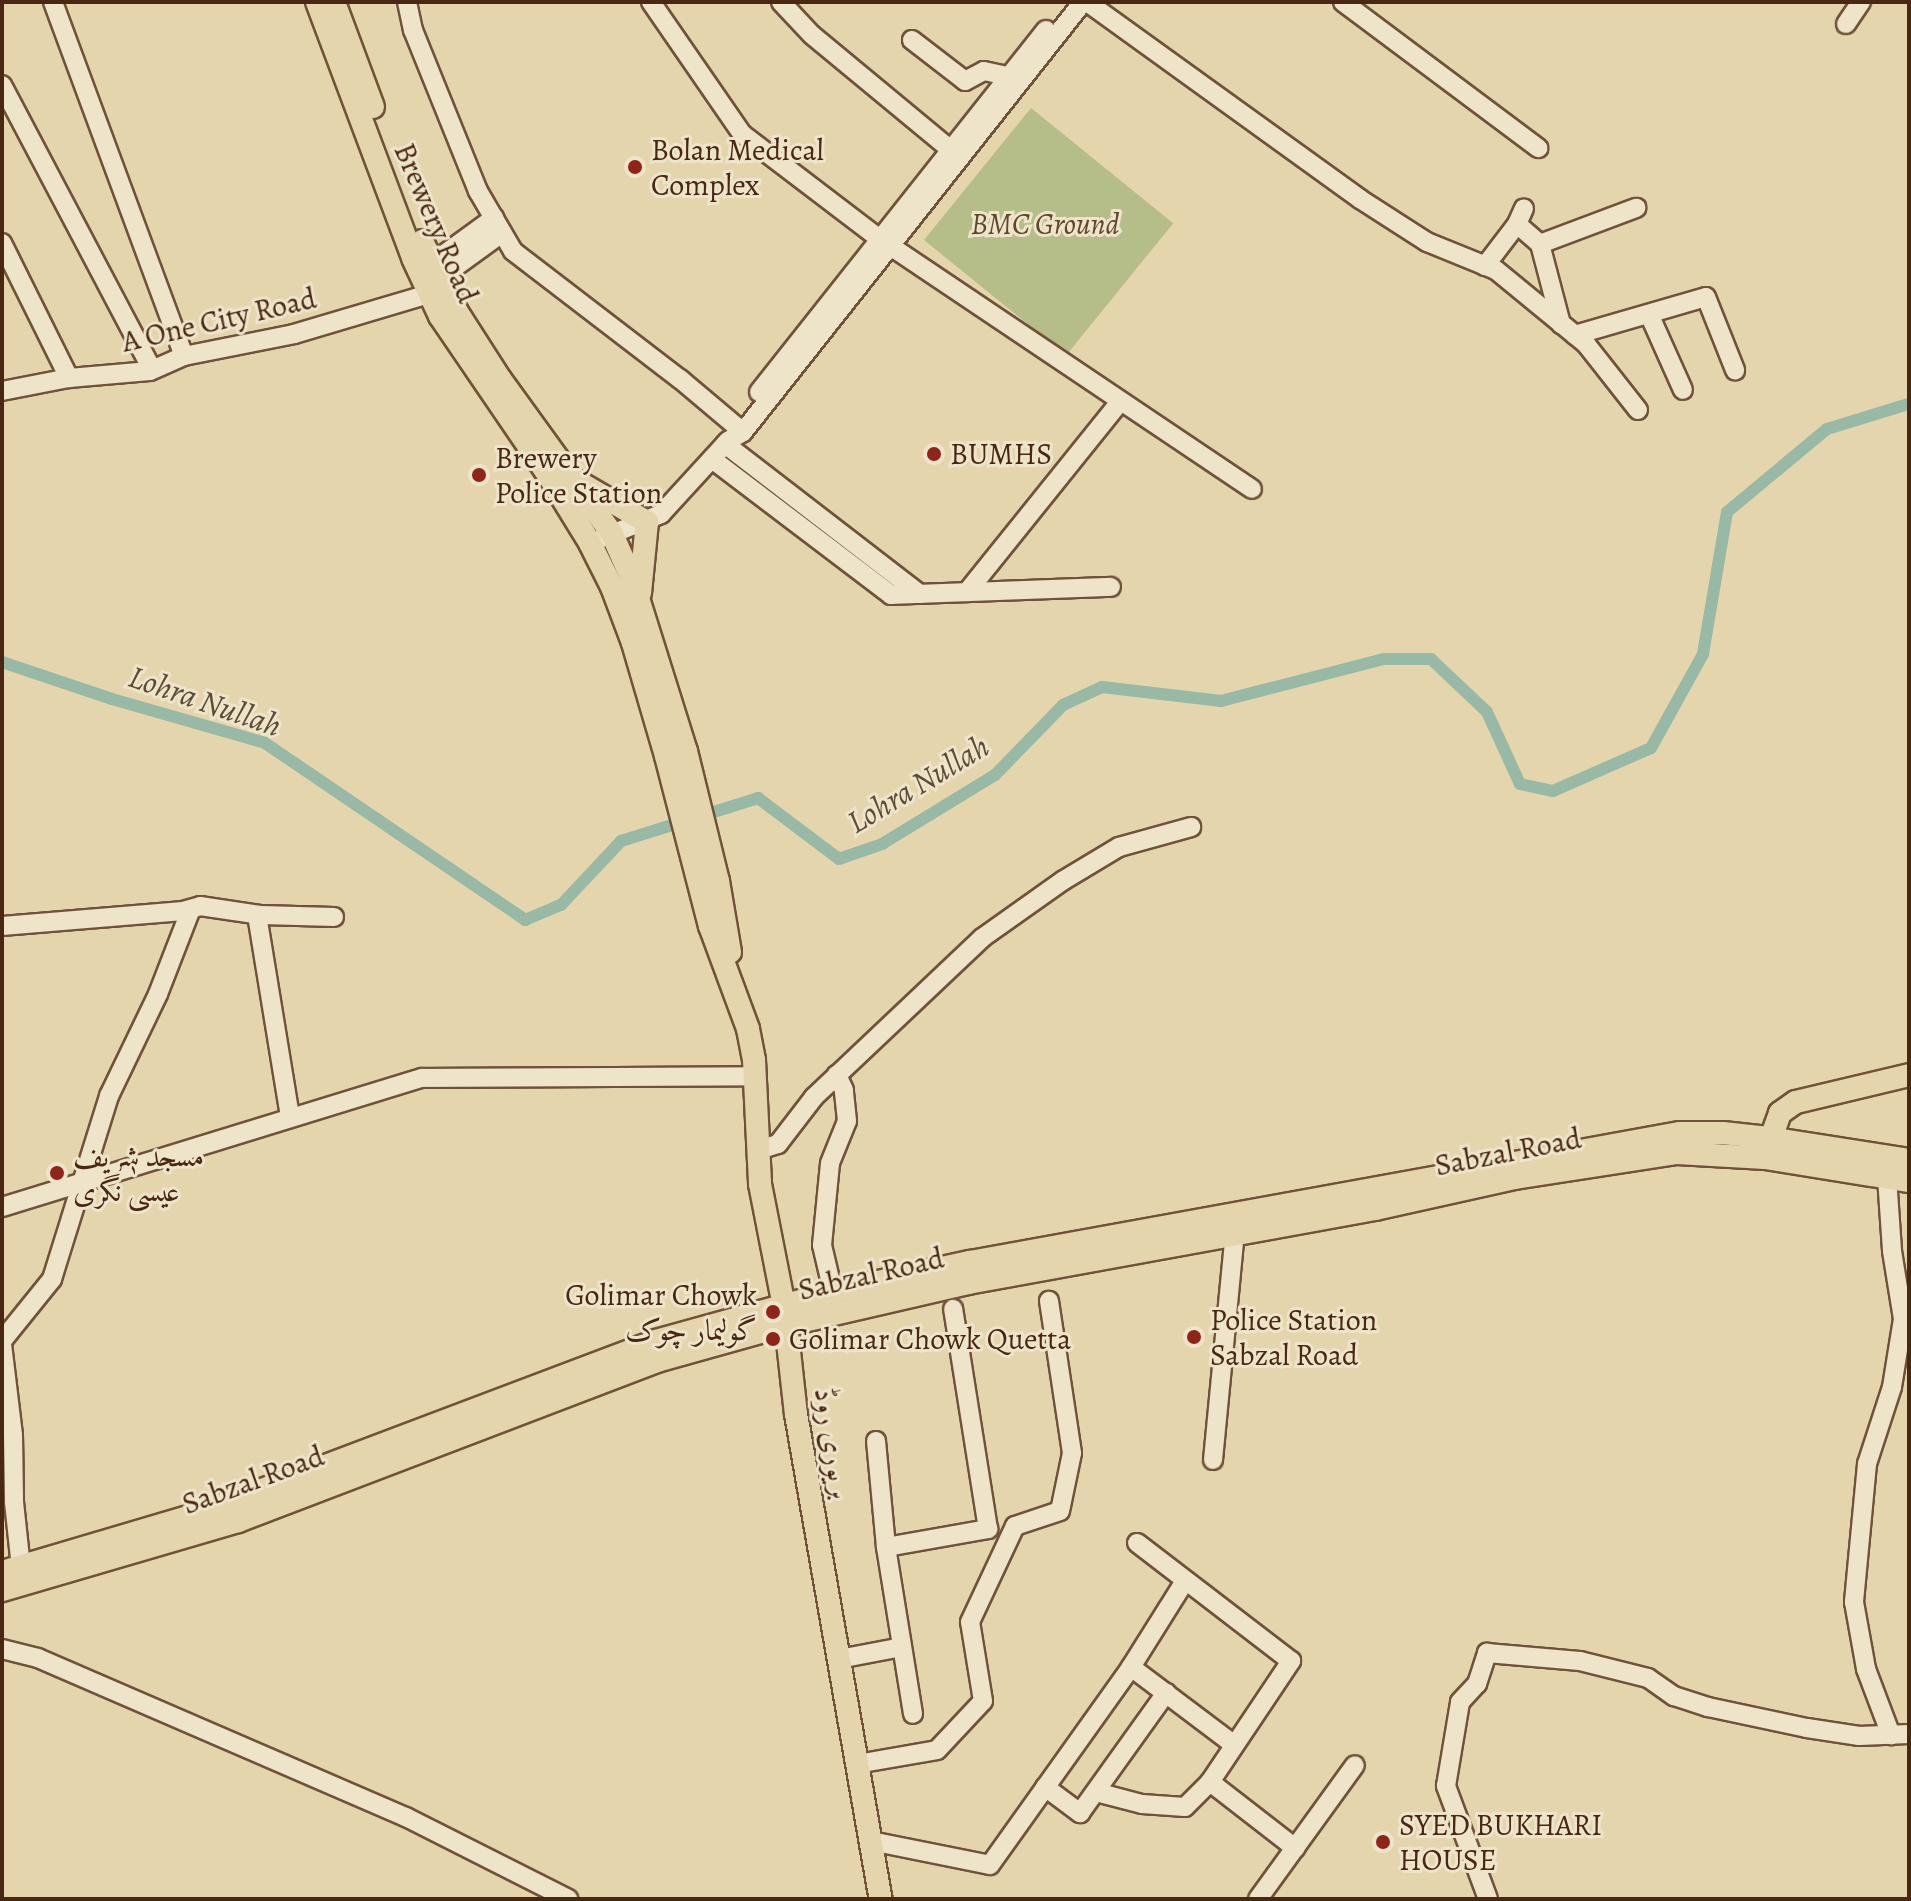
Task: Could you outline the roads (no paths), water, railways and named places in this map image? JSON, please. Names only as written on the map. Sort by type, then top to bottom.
[{"type":"main road","name":"Brewery Road","points":[[317,2],[437,281],[500,379],[612,534],[640,599],[676,753]]},
{"type":"main road","name":"Brewery Road","points":[[334,2],[437,281],[440,316],[590,543],[676,753]]},
{"type":"main road","points":[[572,478],[647,522],[640,599]]},
{"type":"main road","name":"بریوری روڈ","points":[[676,753],[708,882],[710,926],[748,1029],[755,1076],[760,1184],[785,1315],[796,1414],[881,1899]]},
{"type":"main road","points":[[1767,1148],[1780,1113],[1796,1102],[1909,1075]]},
{"type":"main road","name":"Sabzal Road","points":[[785,1315],[968,1283],[1196,1231],[1680,1133],[1723,1133],[1767,1148]]},
{"type":"main road","points":[[1767,1148],[1909,1160]]},
{"type":"main road","points":[[1767,1148],[1898,1179]]},
{"type":"main road","name":"Sabzal Road","points":[[12,1570],[132,1536],[339,1470],[785,1315],[833,1292],[970,1262],[1196,1231],[1235,1233],[1375,1209],[1515,1178],[1677,1153],[1767,1148]]},
{"type":"main road","name":"Sabzal Road","points":[[2,1590],[202,1533],[339,1470]]},
{"type":"street","points":[[53,2],[184,356]]},
{"type":"street","points":[[407,2],[419,45],[478,191],[513,251],[680,379],[732,435],[920,594]]},
{"type":"street","points":[[651,2],[742,134],[886,243],[1252,489]]},
{"type":"street","points":[[781,2],[812,35],[955,153]]},
{"type":"street","points":[[590,543],[647,522],[677,500],[886,243],[955,153],[1008,76],[1068,2]]},
{"type":"street","points":[[955,153],[1085,2],[1360,199],[1427,242],[1496,270],[1568,330],[1638,410]]},
{"type":"street","points":[[1343,2],[1538,148]]},
{"type":"street","points":[[1846,24],[1861,2]]},
{"type":"street","points":[[912,40],[965,81],[984,71],[1008,76]]},
{"type":"street","points":[[2,85],[151,368]]},
{"type":"street","points":[[1540,244],[1636,208]]},
{"type":"street","points":[[1485,266],[1520,216],[1540,244],[1568,330]]},
{"type":"street","name":"A One City Road","points":[[2,391],[69,378],[151,368],[184,356],[294,334],[437,281],[498,226]]},
{"type":"street","points":[[2,243],[69,378]]},
{"type":"street","points":[[1568,330],[1649,314],[1706,297],[1735,370]]},
{"type":"street","points":[[1649,314],[1683,390]]},
{"type":"street","points":[[967,592],[1120,402]]},
{"type":"street","points":[[712,459],[891,595],[1111,587]]},
{"type":"street","points":[[759,1150],[778,1144],[814,1097],[982,938],[1064,880],[1119,847],[1191,827]]},
{"type":"street","points":[[2,926],[200,906],[257,915],[334,917]]},
{"type":"street","points":[[12,1570],[13,1435],[2,1342],[52,1279],[109,1096],[158,994],[191,909]]},
{"type":"street","points":[[257,915],[290,1117]]},
{"type":"street","points":[[833,1292],[822,1245],[830,1163],[847,1121],[844,1090],[837,1075]]},
{"type":"street","points":[[2,1207],[422,1078],[755,1076]]},
{"type":"street","points":[[1488,1899],[1446,1786],[1460,1702],[1477,1684],[1487,1653],[1580,1661],[1648,1678],[1674,1696],[1721,1710],[1807,1728],[1859,1736],[1900,1734],[1866,1669],[1854,1602],[1867,1464],[1892,1387],[1903,1319],[1892,1251],[1898,1179]]},
{"type":"street","points":[[1213,1460],[1235,1233]]},
{"type":"street","points":[[857,1764],[937,1750],[983,1701],[970,1622],[1015,1526],[1060,1511],[1072,1453],[1049,1301]]},
{"type":"street","points":[[886,1547],[988,1529],[953,1309]]},
{"type":"street","points":[[876,1441],[886,1547],[913,1714]]},
{"type":"street","points":[[1096,1792],[1142,1804],[1185,1807],[1210,1782],[1291,1661],[1137,1543]]},
{"type":"street","points":[[871,1841],[990,1865],[1131,1667],[1185,1581]]},
{"type":"street","points":[[839,1659],[902,1647]]},
{"type":"street","points":[[2,1649],[38,1658],[406,1817],[568,1899]]},
{"type":"street","points":[[1131,1667],[1233,1744]]},
{"type":"street","points":[[1045,1787],[1080,1813],[1166,1693]]},
{"type":"street","points":[[1258,1899],[1355,1765]]},
{"type":"street","points":[[1210,1782],[1295,1848]]},
{"type":"waterway","name":"Lohra Nullah","points":[[2,662],[112,699],[265,743],[525,920],[561,905],[621,841],[758,798],[839,859],[882,844],[995,775],[1063,705],[1102,687],[1221,701],[1383,659],[1431,659],[1487,712],[1520,784],[1553,791],[1651,748],[1703,654],[1727,512],[1827,429],[1909,404]]},
{"type":"place","name":"Bolan Medical Complex","points":[[635,167]]},
{"type":"place","name":"BUMHS","points":[[934,454]]},
{"type":"place","name":"Brewery Police Station","points":[[479,475]]},
{"type":"place","name":"مسجد شریف عیسیٰ نگری","points":[[57,1173]]},
{"type":"place","name":"Golimar Chowk گولیمار چوک","points":[[773,1312]]},
{"type":"place","name":"Police Station Sabzal Road","points":[[1194,1337]]},
{"type":"place","name":"Golimar Chowk Quetta","points":[[773,1339]]},
{"type":"place","name":"SYED BUKHARI HOUSE","points":[[1383,1842]]},
{"type":"park label","name":"BMC Ground","points":[[1045,224]]}]
